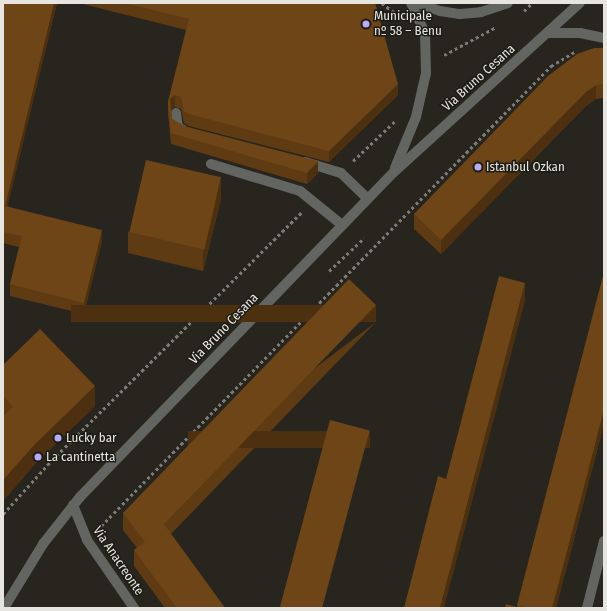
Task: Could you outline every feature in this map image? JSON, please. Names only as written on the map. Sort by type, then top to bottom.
[{"type":"street","name":"Via Bruno Cesana","points":[[394,172],[416,117],[426,72],[425,33],[411,3]]},
{"type":"street","points":[[418,3],[440,11],[460,14],[481,12],[508,3]]},
{"type":"street","name":"Via Bruno Cesana","points":[[4,608],[43,544],[73,505],[394,172],[580,3]]},
{"type":"street","points":[[548,33],[580,33],[604,38]]},
{"type":"street","points":[[176,113],[178,127],[194,134]]},
{"type":"street","points":[[291,159],[342,172],[368,199]]},
{"type":"street","points":[[211,164],[300,191],[342,225]]},
{"type":"street","name":"Via Anacreonte","points":[[73,505],[87,540],[134,608]]},
{"type":"street","points":[[587,608],[604,541]]},
{"type":"path","points":[[522,12],[532,3]]},
{"type":"path","points":[[440,56],[498,26]]},
{"type":"path","points":[[99,528],[550,66],[562,57],[579,52]]},
{"type":"path","points":[[342,172],[400,116]]},
{"type":"path","points":[[3,514],[52,460],[312,202]]},
{"type":"path","points":[[329,272],[364,238]]},
{"type":"building","points":[[3,3],[54,3],[5,206],[102,230],[84,303],[10,284],[22,236],[3,232]]},
{"type":"building","points":[[125,3],[375,3],[398,84],[329,151],[189,114],[184,111],[181,97],[175,95],[170,99],[172,119],[184,126],[318,161],[307,173],[171,133],[168,102],[189,19]]},
{"type":"building","points":[[594,48],[604,48],[604,84],[596,85],[586,92],[441,240],[414,214],[548,76],[577,54]]},
{"type":"building","points":[[146,160],[221,177],[204,249],[129,232]]},
{"type":"building","points":[[604,272],[604,410],[552,608],[529,608],[517,605]]},
{"type":"building","points":[[499,276],[525,283],[440,608],[404,608],[438,476],[446,479]]},
{"type":"building","points":[[349,279],[376,305],[164,524],[225,608],[177,608],[134,550],[145,542],[123,513]]},
{"type":"building","points":[[40,329],[95,386],[35,444],[3,480],[3,416],[13,407],[3,396],[3,365]]},
{"type":"building","points":[[330,420],[370,431],[322,608],[286,608],[280,606]]},
{"type":"building","points":[[506,604],[519,608],[505,608]]},
{"type":"place","name":"Municipale nº 58 – Benu","points":[[366,24]]},
{"type":"place","name":"Istanbul Ozkan","points":[[478,167]]},
{"type":"place","name":"Lucky bar","points":[[58,438]]},
{"type":"place","name":"La cantinetta","points":[[38,457]]}]
